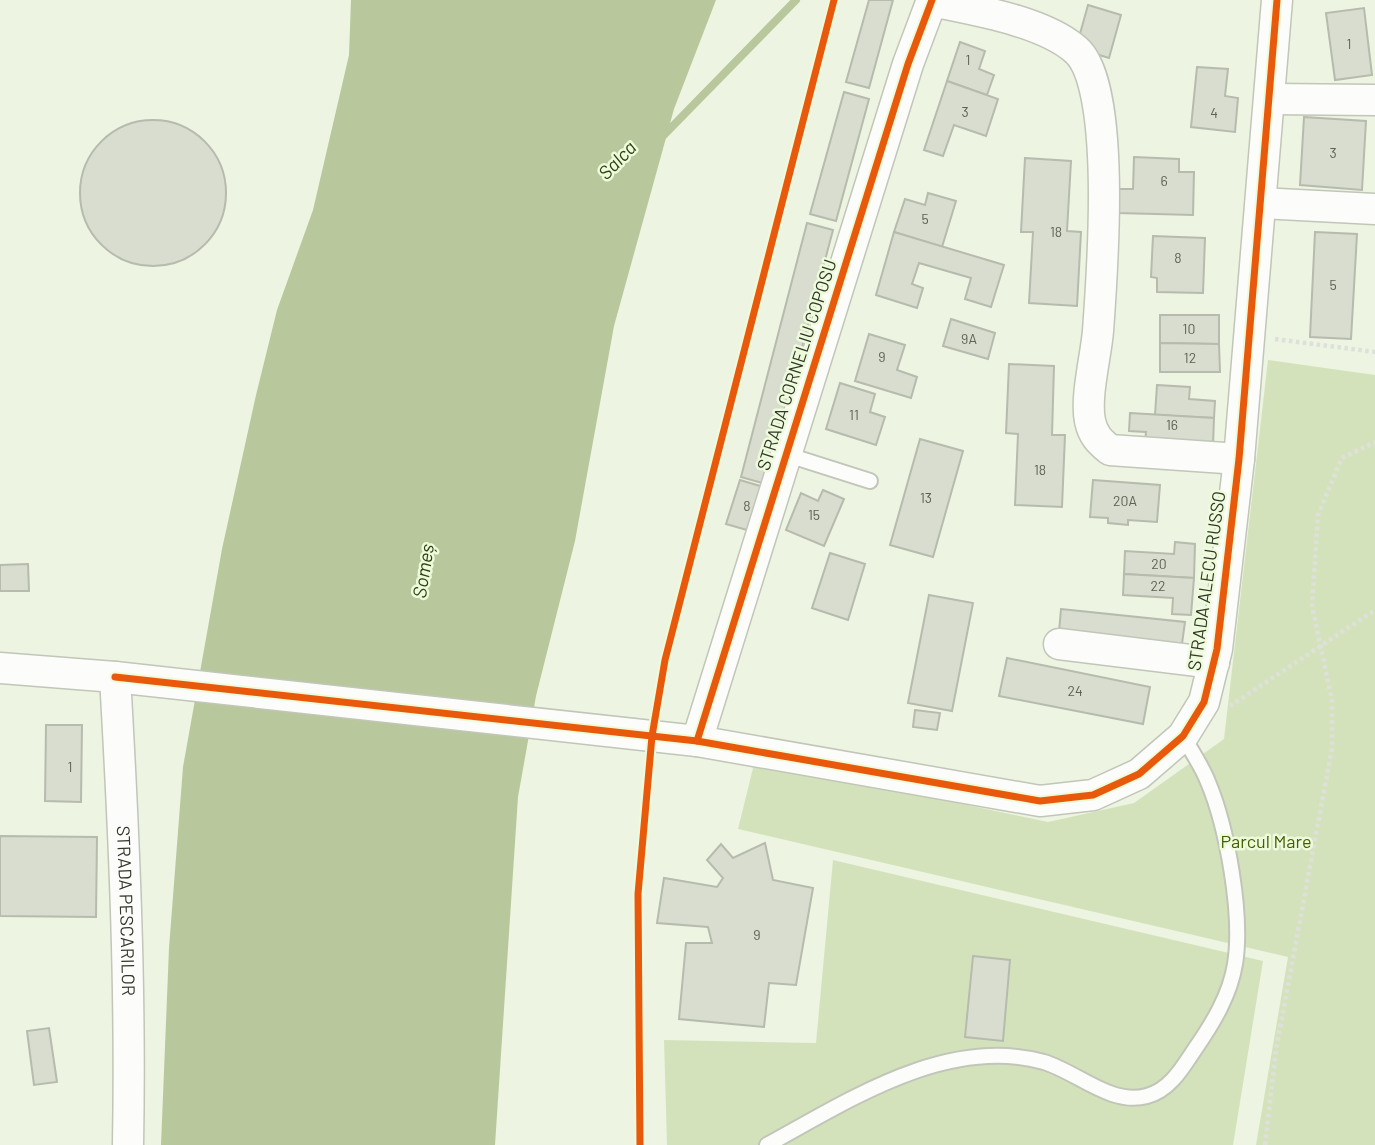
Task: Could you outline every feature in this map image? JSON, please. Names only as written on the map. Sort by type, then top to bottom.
[{"type":"street","points":[[932,0],[1053,35],[1078,51],[1094,76],[1100,109],[1103,167],[1098,330],[1089,418],[1095,438],[1110,450],[1239,459]]},
{"type":"street","name":"STRADA CORNELIU COPOSU","points":[[697,741],[908,64],[932,0]]},
{"type":"street","name":"STRADA ALECU RUSSO","points":[[0,668],[129,679],[697,741],[1040,801],[1093,795],[1139,774],[1186,730],[1204,702],[1214,663],[1251,335],[1277,0]]},
{"type":"street","points":[[1270,99],[1375,100]]},
{"type":"street","points":[[1262,203],[1375,209]]},
{"type":"street","points":[[1059,644],[1214,663]]},
{"type":"street","name":"STRADA PESCARILOR","points":[[128,1145],[129,679]]},
{"type":"lane","points":[[785,454],[870,481]]},
{"type":"lane","points":[[767,1145],[889,1081],[969,1058],[1006,1056],[1044,1062],[1098,1088],[1129,1098],[1148,1096],[1166,1087],[1208,1031],[1223,1003],[1235,963],[1236,918],[1231,866],[1209,782],[1186,730]]},
{"type":"path","points":[[1251,335],[1375,352]]},
{"type":"path","points":[[1265,1145],[1276,1050],[1332,748],[1332,700],[1312,606],[1318,515],[1342,458],[1375,442]]},
{"type":"path","points":[[1186,730],[1228,708],[1375,610]]},
{"type":"green space","name":"Parcul Mare","points":[[1268,360],[1375,375],[1375,1145],[1256,1145],[1288,957],[738,829],[755,760],[1048,822],[1134,803],[1224,739]]},
{"type":"green space","points":[[833,860],[1263,961],[1233,1145],[667,1145],[664,1040],[816,1043]]},
{"type":"water","name":"Someș","points":[[351,0],[716,0],[674,109],[614,326],[575,541],[536,696],[518,797],[495,1145],[161,1145],[169,948],[183,767],[222,549],[256,395],[277,310],[313,210],[349,55]]},
{"type":"building","points":[[869,0],[893,0],[869,88],[846,82]]},
{"type":"building","points":[[1088,5],[1121,15],[1109,58],[1076,48]]},
{"type":"building","points":[[1364,8],[1372,75],[1335,80],[1326,13]]},
{"type":"building","points":[[960,42],[985,51],[979,69],[994,75],[987,95],[947,81]]},
{"type":"building","points":[[1197,67],[1228,69],[1225,96],[1238,98],[1235,132],[1191,127]]},
{"type":"building","points":[[947,81],[998,99],[986,136],[954,125],[943,156],[924,150]]},
{"type":"building","points":[[844,92],[869,99],[836,221],[810,214]]},
{"type":"building","points":[[1304,117],[1366,121],[1362,190],[1300,185]]},
{"type":"building","points":[[153,120],[181,125],[205,141],[221,165],[226,193],[221,221],[205,245],[181,261],[153,266],[125,261],[101,245],[85,221],[80,193],[85,165],[101,141],[125,125]]},
{"type":"building","points":[[1134,157],[1179,159],[1179,172],[1194,172],[1193,215],[1118,213],[1119,189],[1133,189]]},
{"type":"building","points":[[1025,158],[1071,161],[1067,231],[1081,232],[1077,306],[1029,303],[1033,232],[1021,232]]},
{"type":"building","points":[[928,193],[956,201],[942,247],[894,232],[905,199],[925,205]]},
{"type":"building","points":[[807,223],[833,230],[766,484],[741,477]]},
{"type":"building","points":[[894,232],[1004,265],[991,307],[965,299],[971,278],[919,263],[912,284],[923,288],[917,308],[876,295]]},
{"type":"building","points":[[1315,232],[1357,234],[1351,339],[1310,337]]},
{"type":"building","points":[[1153,236],[1205,238],[1203,293],[1157,292],[1157,278],[1151,277]]},
{"type":"building","points":[[1160,315],[1219,315],[1219,344],[1160,343]]},
{"type":"building","points":[[951,319],[995,333],[988,359],[943,346]]},
{"type":"building","points":[[869,334],[905,345],[897,370],[917,377],[911,398],[855,381]]},
{"type":"building","points":[[1160,343],[1219,344],[1220,372],[1160,372]]},
{"type":"building","points":[[1009,364],[1054,366],[1052,435],[1065,435],[1062,507],[1015,505],[1018,434],[1006,433]]},
{"type":"building","points":[[840,383],[875,394],[870,412],[885,417],[876,445],[826,429]]},
{"type":"building","points":[[1157,385],[1190,387],[1189,399],[1215,401],[1214,418],[1155,415]]},
{"type":"building","points":[[1130,413],[1214,418],[1213,446],[1145,442],[1146,432],[1129,431]]},
{"type":"building","points":[[920,439],[963,451],[933,557],[890,545]]},
{"type":"building","points":[[740,480],[767,488],[754,532],[726,524]]},
{"type":"building","points":[[1093,480],[1160,485],[1157,522],[1128,520],[1128,525],[1108,523],[1108,518],[1090,517]]},
{"type":"building","points":[[823,490],[844,499],[824,546],[786,530],[801,493],[818,501]]},
{"type":"building","points":[[1175,542],[1195,544],[1194,578],[1124,574],[1125,551],[1174,554]]},
{"type":"building","points":[[830,553],[865,564],[848,620],[812,608]]},
{"type":"building","points":[[28,564],[29,591],[0,591],[0,565]]},
{"type":"building","points":[[1124,574],[1194,578],[1191,615],[1172,614],[1173,598],[1123,595]]},
{"type":"building","points":[[929,595],[973,603],[952,711],[908,703]]},
{"type":"building","points":[[1061,609],[1185,622],[1182,644],[1059,632]]},
{"type":"building","points":[[1007,658],[1150,687],[1143,724],[999,696]]},
{"type":"building","points":[[915,710],[940,713],[937,730],[913,727]]},
{"type":"building","points":[[46,725],[82,725],[81,802],[45,801]]},
{"type":"building","points":[[0,836],[97,837],[96,917],[0,916]]},
{"type":"building","points":[[765,843],[773,880],[813,888],[796,985],[769,983],[764,1027],[679,1019],[686,943],[712,943],[708,927],[657,923],[664,878],[717,887],[723,878],[707,860],[721,844],[733,858]]},
{"type":"building","points":[[973,956],[1010,960],[1003,1041],[965,1037]]},
{"type":"building","points":[[49,1028],[57,1082],[34,1085],[27,1031]]},
{"type":"waterway","name":"Salca","points":[[661,138],[796,0]]},
{"type":"cycle path","points":[[640,1145],[638,894],[652,736],[665,660],[834,0]]},
{"type":"cycle path","points":[[697,741],[908,64],[932,0]]},
{"type":"cycle path","points":[[115,677],[697,741],[1040,801],[1093,795],[1139,774],[1183,736],[1204,702],[1217,649],[1239,459],[1277,0]]}]
